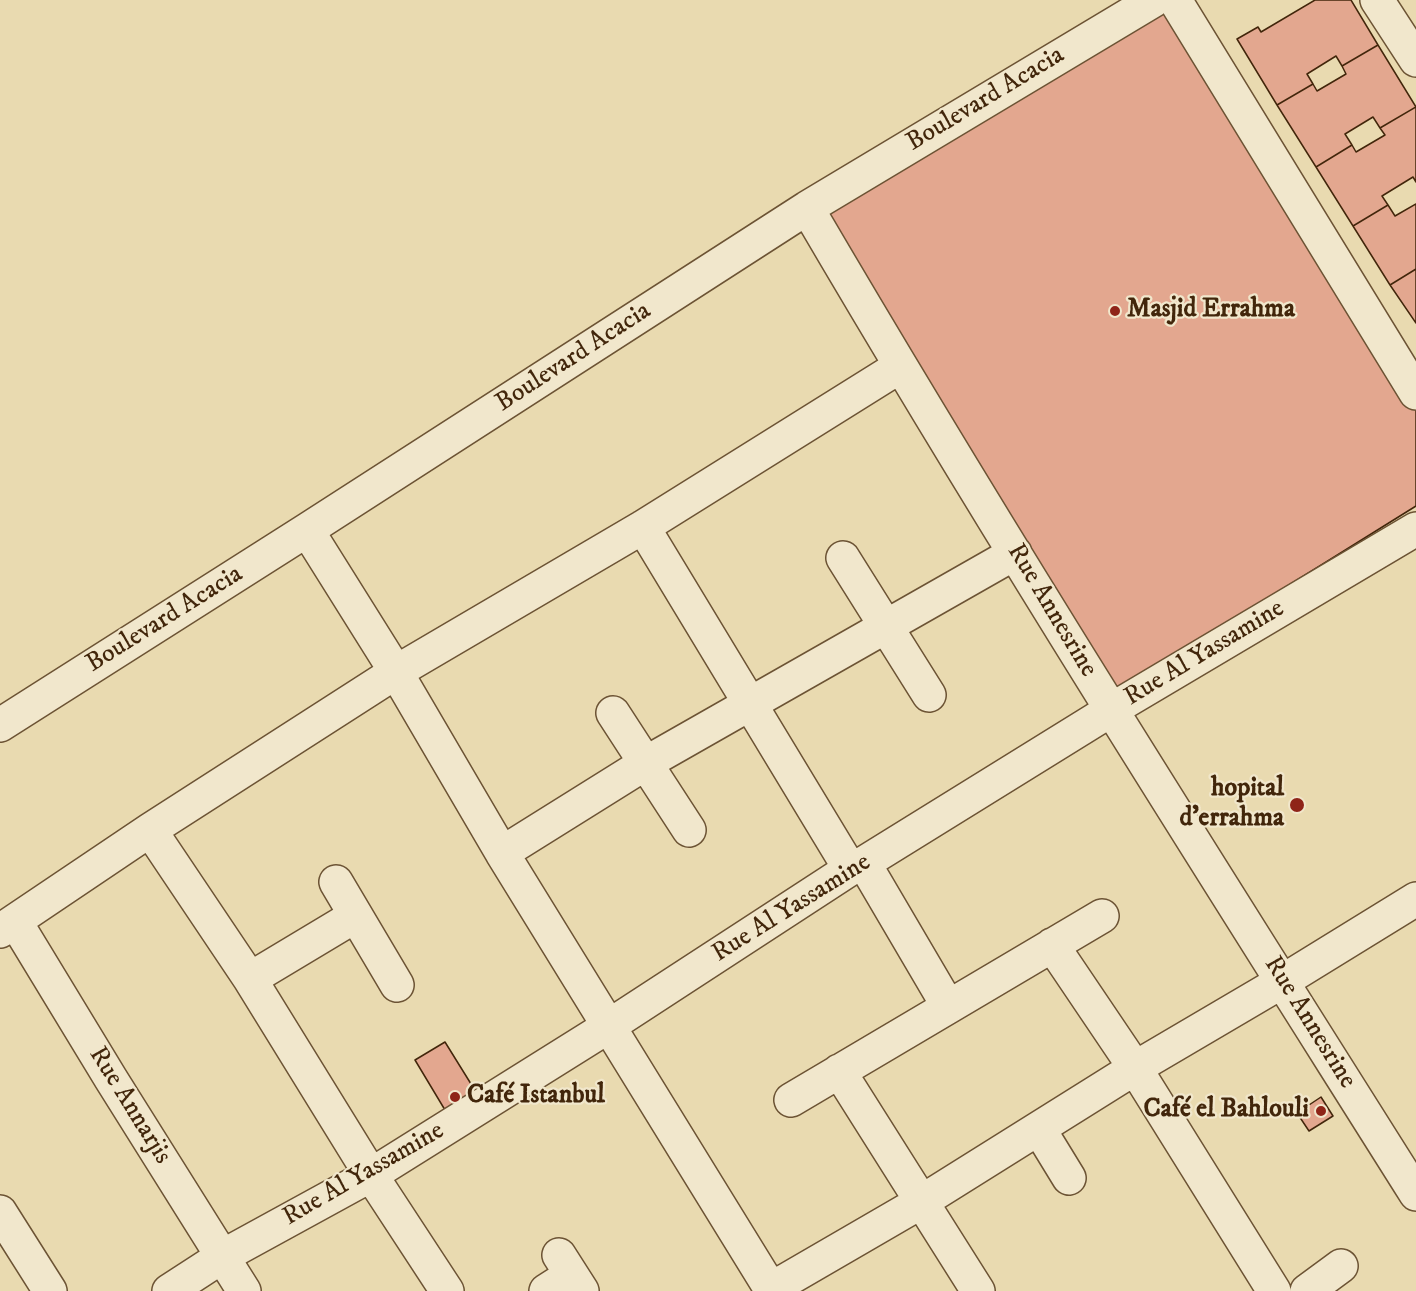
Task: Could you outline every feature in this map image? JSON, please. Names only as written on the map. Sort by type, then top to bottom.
[{"type":"street","name":"Boulevard Acacia","points":[[0,725],[807,208],[1154,0]]},
{"type":"street","points":[[1174,0],[1416,393]]},
{"type":"street","points":[[1377,0],[1411,39]]},
{"type":"street","name":"Rue Annesrine","points":[[807,208],[899,366],[1111,710],[1416,1194]]},
{"type":"street","points":[[7,926],[150,830],[396,672],[643,527],[899,366]]},
{"type":"street","points":[[643,527],[751,703],[948,1006]]},
{"type":"street","name":"Rue Al Yassamine","points":[[169,1291],[223,1256],[371,1175],[609,1026],[857,866],[1111,710],[1416,529]]},
{"type":"street","points":[[307,530],[396,672],[502,853],[772,1290],[921,1202],[1135,1068],[1416,899]]},
{"type":"street","points":[[502,853],[646,763],[1015,553]]},
{"type":"street","points":[[843,558],[929,695]]},
{"type":"street","points":[[613,713],[689,830]]},
{"type":"street","points":[[150,830],[250,979],[371,1175],[447,1291]]},
{"type":"street","points":[[336,882],[354,916],[398,985]]},
{"type":"street","points":[[250,979],[354,916]]},
{"type":"street","points":[[791,1100],[1102,916]]},
{"type":"street","name":"Rue Annarjis","points":[[7,926],[111,1079],[244,1291]]},
{"type":"street","points":[[1052,945],[1135,1068],[1274,1291]]},
{"type":"street","points":[[839,1071],[978,1291]]},
{"type":"street","points":[[1039,1129],[1069,1178]]},
{"type":"street","points":[[0,1212],[50,1291]]},
{"type":"street","points":[[1307,1291],[1341,1266]]},
{"type":"building","points":[[1315,0],[1351,0],[1378,45],[1342,66],[1336,56],[1307,74],[1313,84],[1277,105],[1237,39],[1258,27],[1261,32]]},
{"type":"building","name":"Masjid Errahma","points":[[1162,7],[1416,407],[1416,506],[1111,696],[816,215]]},
{"type":"building","points":[[1378,45],[1416,107],[1380,128],[1373,117],[1345,134],[1352,145],[1316,167],[1277,105],[1313,84],[1317,91],[1346,74],[1342,66]]},
{"type":"building","points":[[1416,107],[1416,182],[1413,177],[1382,196],[1388,205],[1353,226],[1316,167],[1352,145],[1356,152],[1385,135],[1380,128]]},
{"type":"building","points":[[1416,204],[1416,269],[1390,285],[1353,226],[1388,205],[1395,216]]},
{"type":"building","points":[[1416,269],[1416,323],[1390,285]]},
{"type":"building","points":[[445,1042],[476,1092],[445,1110],[415,1060]]},
{"type":"building","points":[[1321,1097],[1333,1116],[1309,1131],[1297,1113]]},
{"type":"place","name":"Masjid Errahma","points":[[1115,311]]},
{"type":"place","name":"hopital d'errahma","points":[[1297,805]]},
{"type":"place","name":"Café Istanbul","points":[[455,1097]]},
{"type":"place","name":"Café el Bahlouli","points":[[1321,1111]]}]
